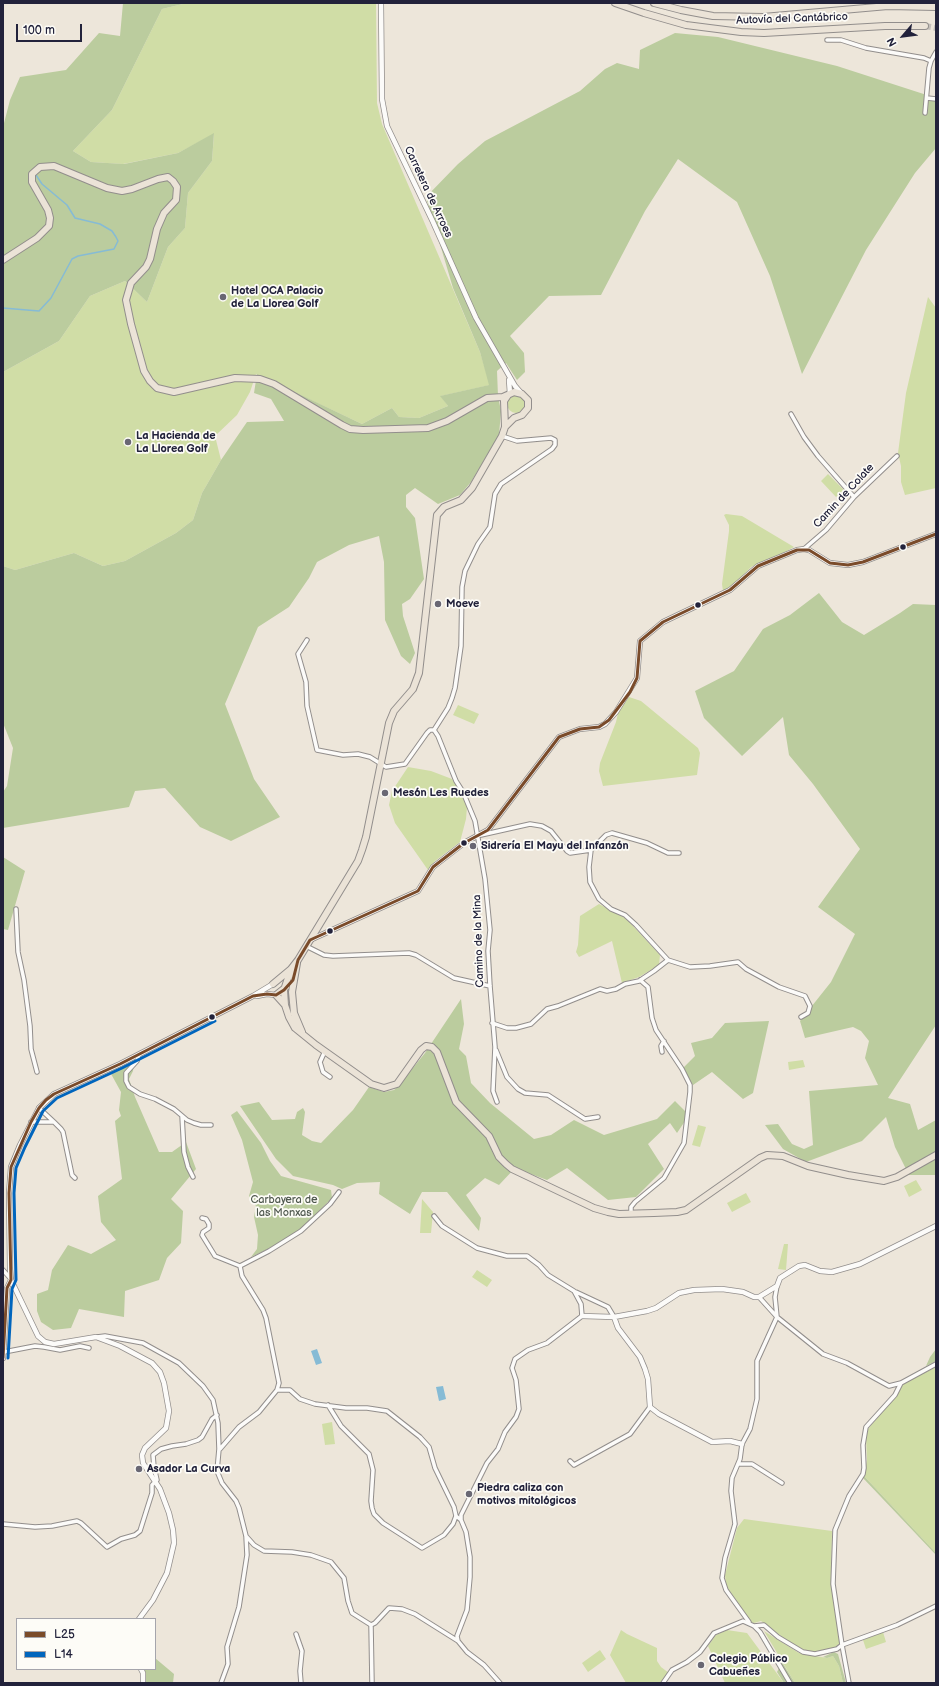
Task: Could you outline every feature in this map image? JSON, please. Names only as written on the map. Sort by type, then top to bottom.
[{"type":"highway","name":"Autovía del Cantábrico","points":[[615,3],[686,25],[741,32],[764,33],[885,26],[925,26]]},
{"type":"highway","name":"Autovía del Cantábrico","points":[[654,3],[713,16],[755,17],[888,6],[936,7]]},
{"type":"highway","points":[[3,260],[37,238],[49,226],[50,218],[48,210],[32,182],[32,174],[40,167],[46,166],[59,168],[108,188],[122,191],[168,177],[173,181],[177,188],[176,200],[164,213],[157,229],[150,259],[146,267],[131,283],[126,300],[144,370],[157,388],[174,392],[235,378],[260,379],[274,384],[342,425],[350,429],[362,430],[428,428],[447,421],[481,400],[514,392],[526,396],[528,404],[526,412],[514,418],[505,427]]},
{"type":"highway","points":[[303,1034],[288,995],[284,990],[273,984],[291,969],[298,960],[358,861],[366,837],[391,717],[413,689],[419,673],[437,515],[444,507],[461,500],[468,492],[502,436],[505,427],[504,401],[509,394]]},
{"type":"highway","points":[[491,398],[505,408],[510,415],[518,416]]},
{"type":"highway","points":[[294,1013],[292,992],[293,980],[298,960]]},
{"type":"highway","points":[[285,1006],[284,990],[291,969]]},
{"type":"highway","points":[[293,980],[284,990],[276,995],[285,1006],[292,1023],[303,1034],[325,1051],[371,1084],[384,1088],[397,1084],[421,1050],[426,1046],[432,1047],[437,1052],[456,1102],[489,1136],[499,1156],[506,1164],[512,1169],[594,1208],[608,1212],[631,1214],[677,1212],[686,1210],[760,1158],[767,1155],[783,1156],[808,1166],[848,1176],[884,1181],[897,1177],[936,1155]]},
{"type":"street","name":"Carretera de Arroes","points":[[381,3],[382,99],[387,126],[433,222],[476,318],[508,376]]},
{"type":"street","points":[[827,40],[841,40],[866,48],[924,58],[931,61]]},
{"type":"street","points":[[925,113],[931,61],[936,52]]},
{"type":"street","points":[[927,98],[936,99]]},
{"type":"street","points":[[508,376],[514,386],[522,394]]},
{"type":"street","points":[[508,376],[509,394]]},
{"type":"street","points":[[791,414],[807,442],[854,497]]},
{"type":"street","points":[[307,640],[298,654],[306,682],[307,706],[317,750],[343,755],[358,754],[370,757],[380,765],[386,767],[405,764],[427,733],[430,730],[434,730],[448,708],[455,688],[461,646],[462,587],[465,571],[478,544],[490,527],[495,494],[501,484],[556,445],[555,440],[551,438],[517,441],[502,436]]},
{"type":"street","name":"Camin de Colate","points":[[804,549],[826,530],[854,497],[897,456]]},
{"type":"street","points":[[310,940],[418,891],[433,868],[457,849],[488,830],[559,737],[580,729],[599,727],[605,724],[616,712],[637,678],[638,649],[640,641],[663,622],[730,590],[758,566],[797,550],[804,549],[830,563],[848,565],[863,562],[936,534]]},
{"type":"street","name":"Camino de la Mina","points":[[434,730],[438,736],[456,781],[468,803],[478,836],[485,879],[490,930],[488,951],[492,1023],[495,1047]]},
{"type":"street","points":[[478,836],[530,824],[542,826],[551,831],[570,853],[591,850],[606,835],[612,833],[647,843],[668,853],[679,853]]},
{"type":"street","points":[[591,850],[589,867],[590,882],[599,899],[611,909],[625,915],[668,960],[690,967],[738,962],[746,969],[779,987],[805,996],[810,1006],[808,1012],[800,1017]]},
{"type":"street","points":[[16,909],[18,952],[24,980],[30,1026],[31,1049],[37,1072]]},
{"type":"street","points":[[306,946],[324,955],[333,956],[409,953],[416,955],[454,978],[490,986]]},
{"type":"street","points":[[492,1023],[507,1028],[516,1028],[531,1024],[547,1009],[600,989],[607,991],[616,989],[625,984],[640,980],[668,960]]},
{"type":"street","points":[[631,1214],[630,1207],[664,1178],[684,1143],[690,1085],[656,1030],[652,1018],[648,987],[640,980]]},
{"type":"street","points":[[3,1358],[7,1288],[11,1280],[9,1193],[11,1167],[39,1108],[54,1094],[139,1055],[253,996],[273,984]]},
{"type":"street","points":[[253,996],[267,994],[276,995]]},
{"type":"street","points":[[662,1052],[661,1046],[664,1041]]},
{"type":"street","points":[[495,1047],[493,1091],[497,1102]]},
{"type":"street","points":[[495,1047],[507,1077],[525,1093],[548,1095],[585,1118],[598,1117]]},
{"type":"street","points":[[325,1051],[320,1062],[323,1072],[330,1077]]},
{"type":"street","points":[[139,1055],[137,1061],[126,1073],[126,1081],[129,1087],[140,1094],[155,1099],[174,1109],[182,1116],[200,1125],[211,1125]]},
{"type":"street","points":[[39,1108],[63,1132],[72,1175],[75,1178]]},
{"type":"street","points":[[182,1116],[184,1152],[188,1167],[193,1177]]},
{"type":"street","points":[[32,1122],[54,1122]]},
{"type":"street","points":[[240,1266],[301,1231],[330,1204],[339,1192]]},
{"type":"street","points":[[434,1216],[442,1226],[477,1248],[507,1256],[527,1256],[539,1264],[548,1275],[574,1291],[608,1307],[618,1328],[640,1357],[648,1379],[650,1407],[630,1434],[574,1465],[570,1461]]},
{"type":"street","points":[[202,1218],[206,1219],[209,1224],[209,1228],[203,1232],[202,1235],[215,1256],[240,1266]]},
{"type":"street","points":[[790,1683],[754,1626],[749,1622],[726,1590],[722,1578],[725,1558],[735,1524],[731,1484],[739,1464],[742,1444],[748,1434],[757,1398],[757,1361],[777,1317],[775,1297],[777,1286],[780,1278],[799,1266],[805,1265],[820,1271],[832,1272],[860,1264],[936,1226]]},
{"type":"street","points":[[219,1449],[238,1427],[258,1412],[277,1390],[279,1383],[268,1324],[263,1310],[242,1276],[240,1266]]},
{"type":"street","points":[[3,1270],[11,1280],[35,1331],[44,1345],[60,1350],[80,1346],[88,1348]]},
{"type":"street","points":[[458,1641],[457,1636],[467,1610],[470,1577],[470,1557],[466,1532],[461,1520],[461,1515],[487,1463],[498,1449],[505,1432],[516,1417],[519,1409],[516,1380],[512,1368],[515,1359],[528,1350],[547,1343],[582,1316],[614,1317],[656,1308],[679,1293],[694,1290],[722,1289],[743,1292],[754,1297],[759,1297],[777,1286]]},
{"type":"street","points":[[574,1291],[579,1297],[582,1316]]},
{"type":"street","points":[[759,1297],[777,1317],[823,1354],[847,1363],[889,1386],[896,1392]]},
{"type":"street","points":[[4,1352],[105,1336],[143,1343],[179,1363],[203,1386],[213,1400],[217,1415],[219,1449],[217,1471],[222,1483],[236,1501],[246,1536],[247,1556],[239,1607],[227,1647],[228,1664],[221,1683]]},
{"type":"street","points":[[96,1337],[120,1346],[152,1363],[160,1372],[164,1383],[169,1411],[166,1428],[145,1448],[142,1455],[143,1464],[160,1489],[169,1513],[174,1543],[170,1562],[162,1583],[153,1600],[140,1618]]},
{"type":"street","points":[[889,1386],[901,1382],[936,1364]]},
{"type":"street","points":[[849,1683],[833,1584],[835,1530],[849,1496],[863,1474],[863,1445],[866,1427],[896,1392],[901,1382]]},
{"type":"street","points":[[277,1390],[290,1390],[300,1399],[315,1404],[328,1405],[346,1408],[367,1408],[387,1411],[420,1437],[429,1447],[435,1468],[454,1507],[456,1516],[453,1524],[444,1535],[422,1548],[383,1523],[374,1514],[371,1501],[372,1461],[369,1454],[342,1426],[328,1405]]},
{"type":"street","points":[[650,1407],[712,1442],[730,1441],[742,1444]]},
{"type":"street","points":[[3,1524],[35,1527],[52,1526],[77,1521],[105,1546],[110,1546],[121,1539],[135,1535],[140,1531],[152,1493],[152,1485],[157,1480],[153,1455],[160,1449],[198,1440],[202,1437],[212,1419],[217,1415]]},
{"type":"street","points":[[739,1464],[752,1464],[782,1483]]},
{"type":"street","points":[[456,1516],[461,1520]]},
{"type":"street","points":[[246,1536],[254,1545],[264,1551],[292,1552],[331,1562],[344,1578],[348,1601],[352,1613],[371,1625]]},
{"type":"street","points":[[754,1626],[764,1625],[784,1641],[803,1652],[810,1654],[824,1653],[897,1625],[936,1606]]},
{"type":"street","points":[[371,1625],[375,1623],[389,1608],[402,1609],[415,1614],[458,1641],[467,1652],[484,1665],[500,1683]]},
{"type":"street","points":[[663,1683],[672,1670],[687,1662],[700,1652],[714,1633],[743,1621],[749,1622]]},
{"type":"street","points":[[371,1625],[372,1683]]},
{"type":"street","points":[[296,1634],[302,1651],[300,1671],[301,1683]]},
{"type":"street","points":[[142,1670],[144,1674],[143,1683]]},
{"type":"green space","points":[[123,3],[187,3],[162,9],[112,110],[73,151],[91,162],[124,164],[178,153],[214,133],[212,161],[188,193],[185,228],[168,247],[147,302],[125,281],[90,296],[59,341],[3,372],[3,127],[10,100],[20,77],[66,70],[99,33],[120,36]]},
{"type":"green space","points":[[187,3],[376,3],[377,103],[382,124],[480,352],[490,385],[441,396],[448,406],[419,418],[399,417],[392,408],[362,424],[256,374],[250,392],[237,415],[215,436],[221,460],[202,493],[193,520],[176,533],[125,561],[103,566],[74,553],[15,570],[3,566],[3,372],[59,341],[90,296],[125,281],[147,302],[168,247],[185,228],[188,193],[212,161],[214,134],[178,153],[123,164],[91,162],[73,151],[112,110],[162,9]]},
{"type":"green space","points":[[675,33],[718,37],[837,66],[936,98],[936,148],[915,173],[866,250],[802,374],[770,276],[737,202],[678,159],[645,211],[601,295],[549,296],[510,336],[524,353],[525,372],[517,380],[506,363],[497,371],[498,396],[501,411],[499,435],[471,482],[460,495],[438,504],[415,488],[406,495],[406,507],[415,518],[424,579],[410,599],[402,604],[403,616],[415,653],[410,664],[401,656],[385,620],[384,562],[379,536],[349,545],[317,562],[309,578],[289,607],[258,627],[225,704],[254,779],[280,817],[231,841],[200,827],[165,788],[135,791],[129,807],[3,828],[3,792],[7,786],[13,748],[3,723],[3,566],[15,570],[74,553],[103,566],[125,561],[176,533],[193,520],[202,493],[221,460],[247,422],[284,421],[271,399],[254,393],[257,374],[362,424],[392,408],[399,417],[419,418],[448,406],[440,396],[489,385],[480,352],[453,288],[426,197],[458,164],[485,141],[580,91],[605,69],[617,63],[639,69],[640,50]]},
{"type":"green space","points":[[928,297],[936,308],[936,488],[905,495],[901,482],[901,466],[898,453],[906,393]]},
{"type":"green space","points":[[516,395],[522,398],[525,404],[522,410],[516,413],[510,410],[507,404],[510,398]]},
{"type":"green space","points":[[828,474],[844,490],[836,497],[821,481]]},
{"type":"green space","points":[[724,515],[742,516],[794,547],[778,556],[751,567],[736,583],[723,591],[722,584],[729,531],[729,525]]},
{"type":"green space","points":[[819,593],[842,622],[864,635],[913,604],[936,605],[936,1025],[888,1098],[910,1104],[918,1130],[936,1120],[936,1175],[909,1175],[895,1147],[886,1117],[862,1141],[806,1162],[783,1149],[765,1125],[778,1124],[792,1144],[804,1149],[813,1145],[809,1091],[878,1085],[865,1058],[869,1041],[861,1031],[853,1027],[805,1038],[800,1021],[831,982],[855,934],[818,907],[860,849],[813,784],[789,755],[783,717],[742,756],[704,718],[695,691],[734,671],[763,629],[790,615]]},
{"type":"green space","points":[[629,697],[641,701],[698,748],[700,753],[697,775],[603,786],[599,771],[600,763],[618,713]]},
{"type":"green space","points":[[458,705],[479,714],[474,724],[453,715]]},
{"type":"green space","points":[[408,767],[431,771],[452,779],[467,807],[466,819],[460,842],[435,861],[428,870],[395,823],[389,805],[392,791]]},
{"type":"green space","points":[[3,857],[25,871],[8,930],[3,929]]},
{"type":"green space","points":[[599,904],[625,918],[633,926],[660,955],[659,965],[639,977],[622,983],[612,941],[579,957],[576,952],[578,945],[580,916]]},
{"type":"green space","points":[[461,999],[464,1024],[459,1049],[466,1056],[471,1083],[490,1103],[534,1139],[551,1135],[574,1120],[604,1135],[657,1119],[675,1101],[689,1115],[677,1133],[670,1123],[648,1144],[664,1169],[636,1197],[608,1200],[567,1168],[547,1180],[515,1168],[499,1185],[485,1178],[466,1195],[481,1218],[479,1231],[447,1192],[422,1192],[410,1214],[379,1194],[380,1182],[357,1183],[342,1189],[333,1185],[293,1176],[276,1159],[240,1106],[259,1102],[272,1120],[295,1119],[297,1112],[303,1108],[305,1112],[302,1135],[312,1141],[321,1143],[353,1110],[369,1087],[384,1092],[394,1090],[400,1084],[425,1053]]},
{"type":"green space","points":[[769,1021],[753,1093],[743,1099],[712,1072],[693,1085],[683,1068],[695,1056],[691,1043],[712,1038],[725,1023]]},
{"type":"green space","points":[[803,1060],[805,1067],[789,1070],[788,1062]]},
{"type":"green space","points":[[134,1061],[133,1071],[129,1079],[135,1097],[159,1152],[172,1152],[186,1142],[196,1169],[171,1199],[183,1211],[181,1243],[167,1258],[159,1280],[125,1291],[124,1317],[79,1309],[71,1328],[53,1330],[41,1322],[37,1311],[37,1294],[48,1290],[52,1270],[68,1245],[91,1254],[116,1240],[101,1222],[98,1196],[122,1179],[115,1121],[121,1116],[119,1110],[121,1092],[110,1072]]},
{"type":"green space","name":"Carbayera de las Monxas","points":[[237,1111],[261,1143],[270,1161],[281,1176],[331,1190],[332,1198],[300,1230],[251,1257],[257,1249],[258,1235],[254,1217],[256,1206],[249,1196],[253,1182],[242,1140],[231,1115]]},
{"type":"green space","points":[[698,1125],[706,1127],[700,1147],[692,1145]]},
{"type":"green space","points":[[916,1180],[922,1190],[909,1197],[904,1186]]},
{"type":"green space","points":[[746,1193],[751,1202],[732,1212],[727,1203]]},
{"type":"green space","points":[[422,1199],[433,1212],[431,1233],[420,1233]]},
{"type":"green space","points":[[784,1244],[788,1244],[786,1270],[778,1269]]},
{"type":"green space","points":[[477,1270],[492,1280],[487,1287],[472,1277]]},
{"type":"green space","points":[[936,1349],[936,1361],[926,1366],[930,1357]]},
{"type":"green space","points":[[936,1367],[936,1553],[864,1476],[867,1460],[866,1438],[868,1429],[897,1394],[903,1384]]},
{"type":"green space","points":[[332,1422],[335,1444],[325,1445],[322,1424]]},
{"type":"green space","points":[[864,1476],[936,1553],[936,1555],[863,1478]]},
{"type":"green space","points":[[744,1519],[832,1531],[831,1579],[840,1643],[836,1648],[810,1653],[789,1642],[761,1621],[754,1623],[751,1622],[726,1586],[725,1575],[737,1528]]},
{"type":"green space","points":[[621,1630],[657,1648],[657,1661],[661,1667],[669,1673],[663,1683],[626,1683],[610,1655]]},
{"type":"green space","points":[[727,1630],[747,1633],[784,1683],[725,1683],[708,1646],[716,1635]]},
{"type":"green space","points":[[764,1631],[799,1653],[827,1658],[833,1656],[839,1666],[843,1683],[795,1683]]},
{"type":"green space","points":[[883,1632],[886,1642],[866,1649],[863,1640]]},
{"type":"green space","points":[[600,1650],[606,1659],[588,1672],[582,1663]]},
{"type":"green space","points":[[834,1652],[838,1654],[846,1683],[843,1683],[839,1666],[833,1656],[827,1658],[823,1657]]},
{"type":"green space","points":[[156,1659],[174,1674],[173,1683],[146,1683],[144,1670],[156,1670]]},
{"type":"green space","points":[[782,1662],[795,1683],[784,1683],[777,1672]]},
{"type":"water","points":[[317,1349],[322,1363],[316,1365],[311,1351]]},
{"type":"water","points":[[443,1386],[446,1399],[439,1401],[436,1387]]},
{"type":"waterway","points":[[3,308],[39,311],[51,298],[72,259],[78,256],[114,249],[118,241],[112,231],[100,224],[75,218],[67,205],[42,184],[36,175]]},
{"type":"tunnel","points":[[925,26],[936,28]]},
{"type":"transit line","name":"L25","points":[[11,1280],[9,1193],[11,1167],[31,1122],[39,1108],[46,1100],[54,1094],[120,1064],[253,996],[267,994],[276,995],[284,990],[293,980],[298,960],[310,940],[418,891],[433,867],[464,843],[488,830],[559,737],[580,729],[599,727],[609,720],[630,692],[637,678],[640,641],[663,622],[730,590],[758,566],[797,550],[809,550],[830,563],[848,565],[863,562],[936,534]]},
{"type":"transit line","name":"L14","points":[[8,1358],[12,1289],[16,1280],[14,1193],[16,1168],[43,1111],[57,1098],[122,1068],[215,1021]]},
{"type":"transit line","name":"L25","points":[[3,1358],[7,1288],[11,1280]]},
{"type":"place","name":"Hotel OCA Palacio de La Llorea Golf","points":[[223,297]]},
{"type":"place","name":"La Hacienda de La Llorea Golf","points":[[128,442]]},
{"type":"place","name":"Moeve","points":[[438,604]]},
{"type":"place","name":"Mesón Les Ruedes","points":[[385,793]]},
{"type":"place","name":"Sidrería El Mayu del Infanzón","points":[[473,846]]},
{"type":"place","name":"Asador La Curva","points":[[139,1469]]},
{"type":"place","name":"Piedra caliza con motivos mitológicos","points":[[469,1494]]},
{"type":"place","name":"Colegio Público Cabueñes","points":[[701,1665]]}]
